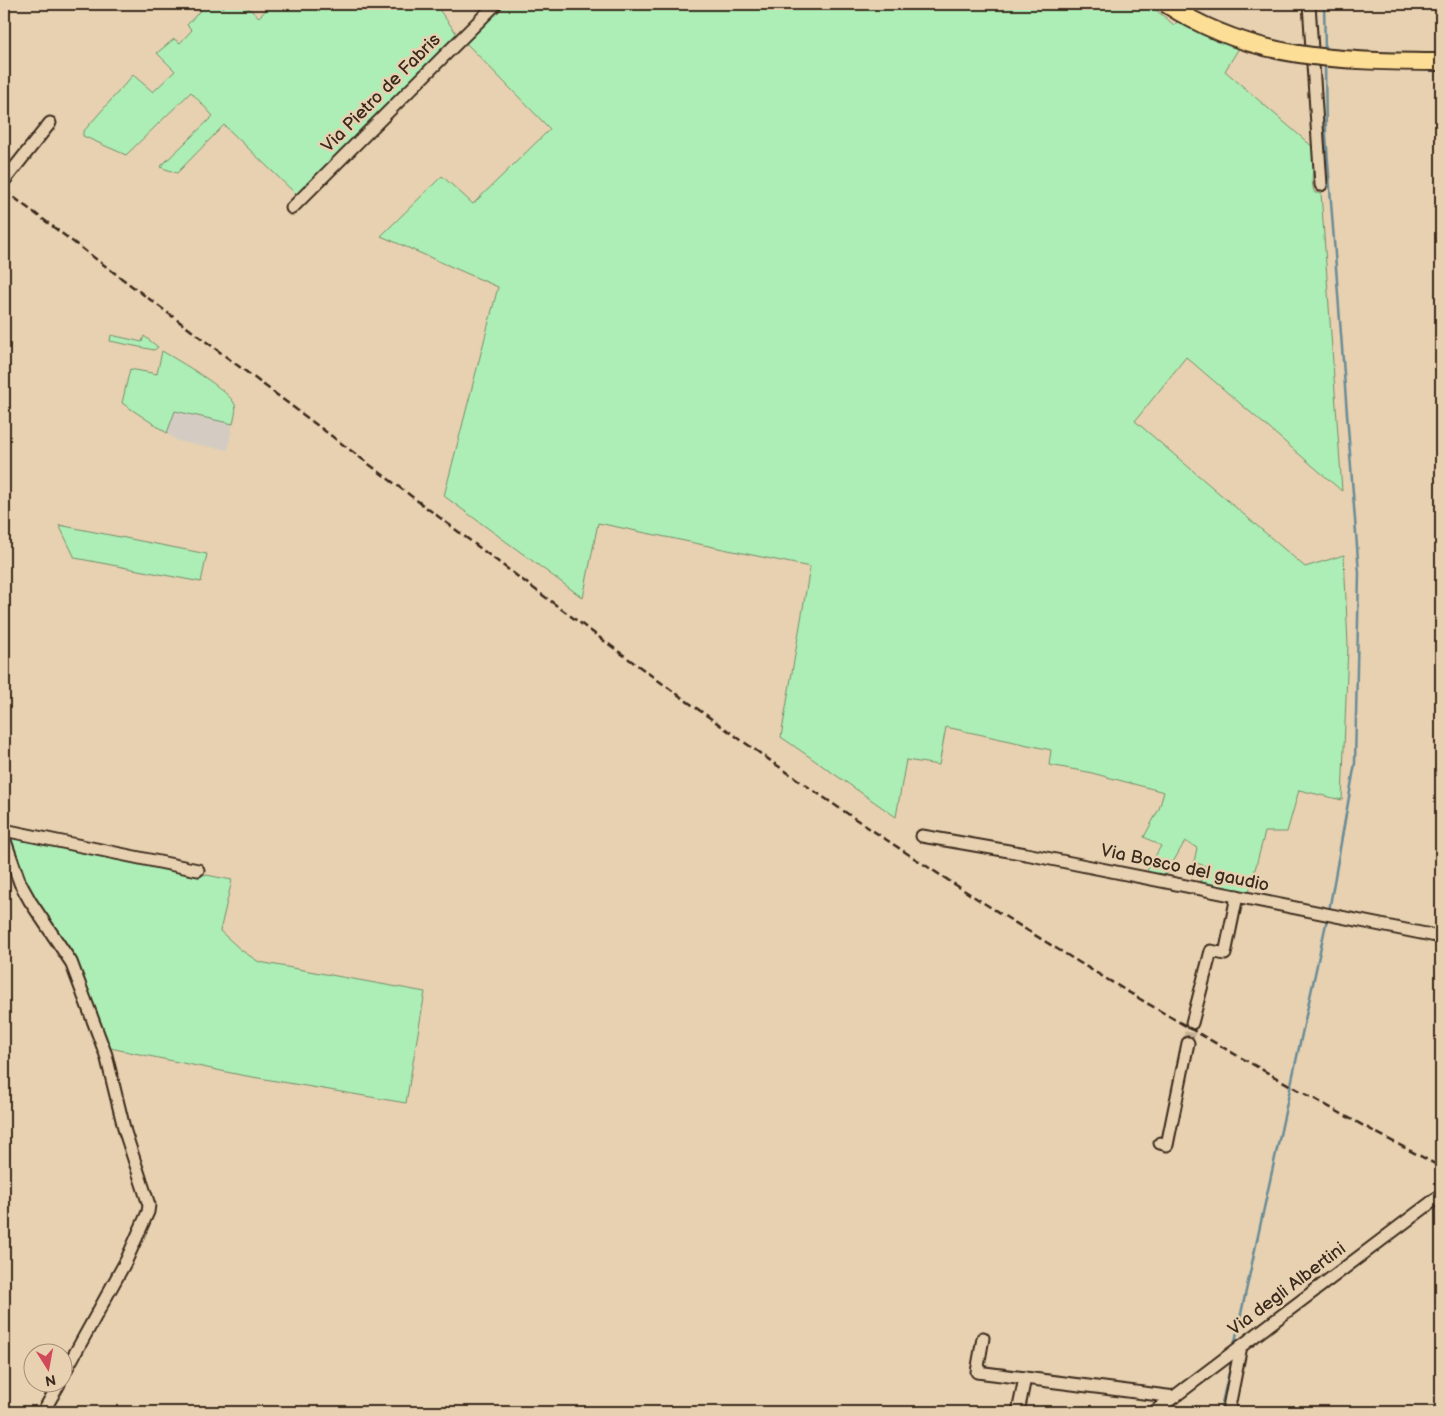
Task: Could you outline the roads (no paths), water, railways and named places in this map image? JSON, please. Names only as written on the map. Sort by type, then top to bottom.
[{"type":"highway","points":[[1166,4],[1212,30],[1271,50],[1339,60],[1441,62]]},
{"type":"street","name":"Via Pietro de Fabris","points":[[292,208],[496,4]]},
{"type":"street","points":[[1309,4],[1320,185]]},
{"type":"street","points":[[4,181],[50,123]]},
{"type":"street","points":[[4,830],[198,870]]},
{"type":"street","name":"Via Bosco del gaudio","points":[[922,836],[1026,854],[1441,937]]},
{"type":"street","points":[[4,838],[20,883],[71,962],[106,1055],[126,1132],[149,1205],[148,1212],[126,1261],[72,1358]]},
{"type":"street","points":[[1192,1023],[1211,951],[1225,954],[1237,896]]},
{"type":"street","points":[[1160,1143],[1167,1144],[1188,1043]]},
{"type":"street","name":"Via degli Albertini","points":[[1154,1412],[1441,1195]]},
{"type":"street","points":[[983,1338],[977,1372],[1174,1397]]},
{"type":"street","points":[[1228,1412],[1236,1350]]},
{"type":"street","points":[[1018,1412],[1025,1378]]},
{"type":"street","points":[[44,1412],[54,1394]]},
{"type":"waterway","points":[[1324,4],[1325,52]]},
{"type":"waterway","points":[[1325,63],[1326,135],[1359,573],[1355,763],[1329,911]]},
{"type":"waterway","points":[[1234,1346],[1327,919]]},
{"type":"waterway","points":[[1220,1412],[1232,1359]]},
{"type":"tunnel","points":[[1188,1043],[1192,1023]]},
{"type":"railway","points":[[4,190],[581,624],[740,739],[848,814],[993,909],[1140,999],[1289,1085],[1441,1167]]}]
